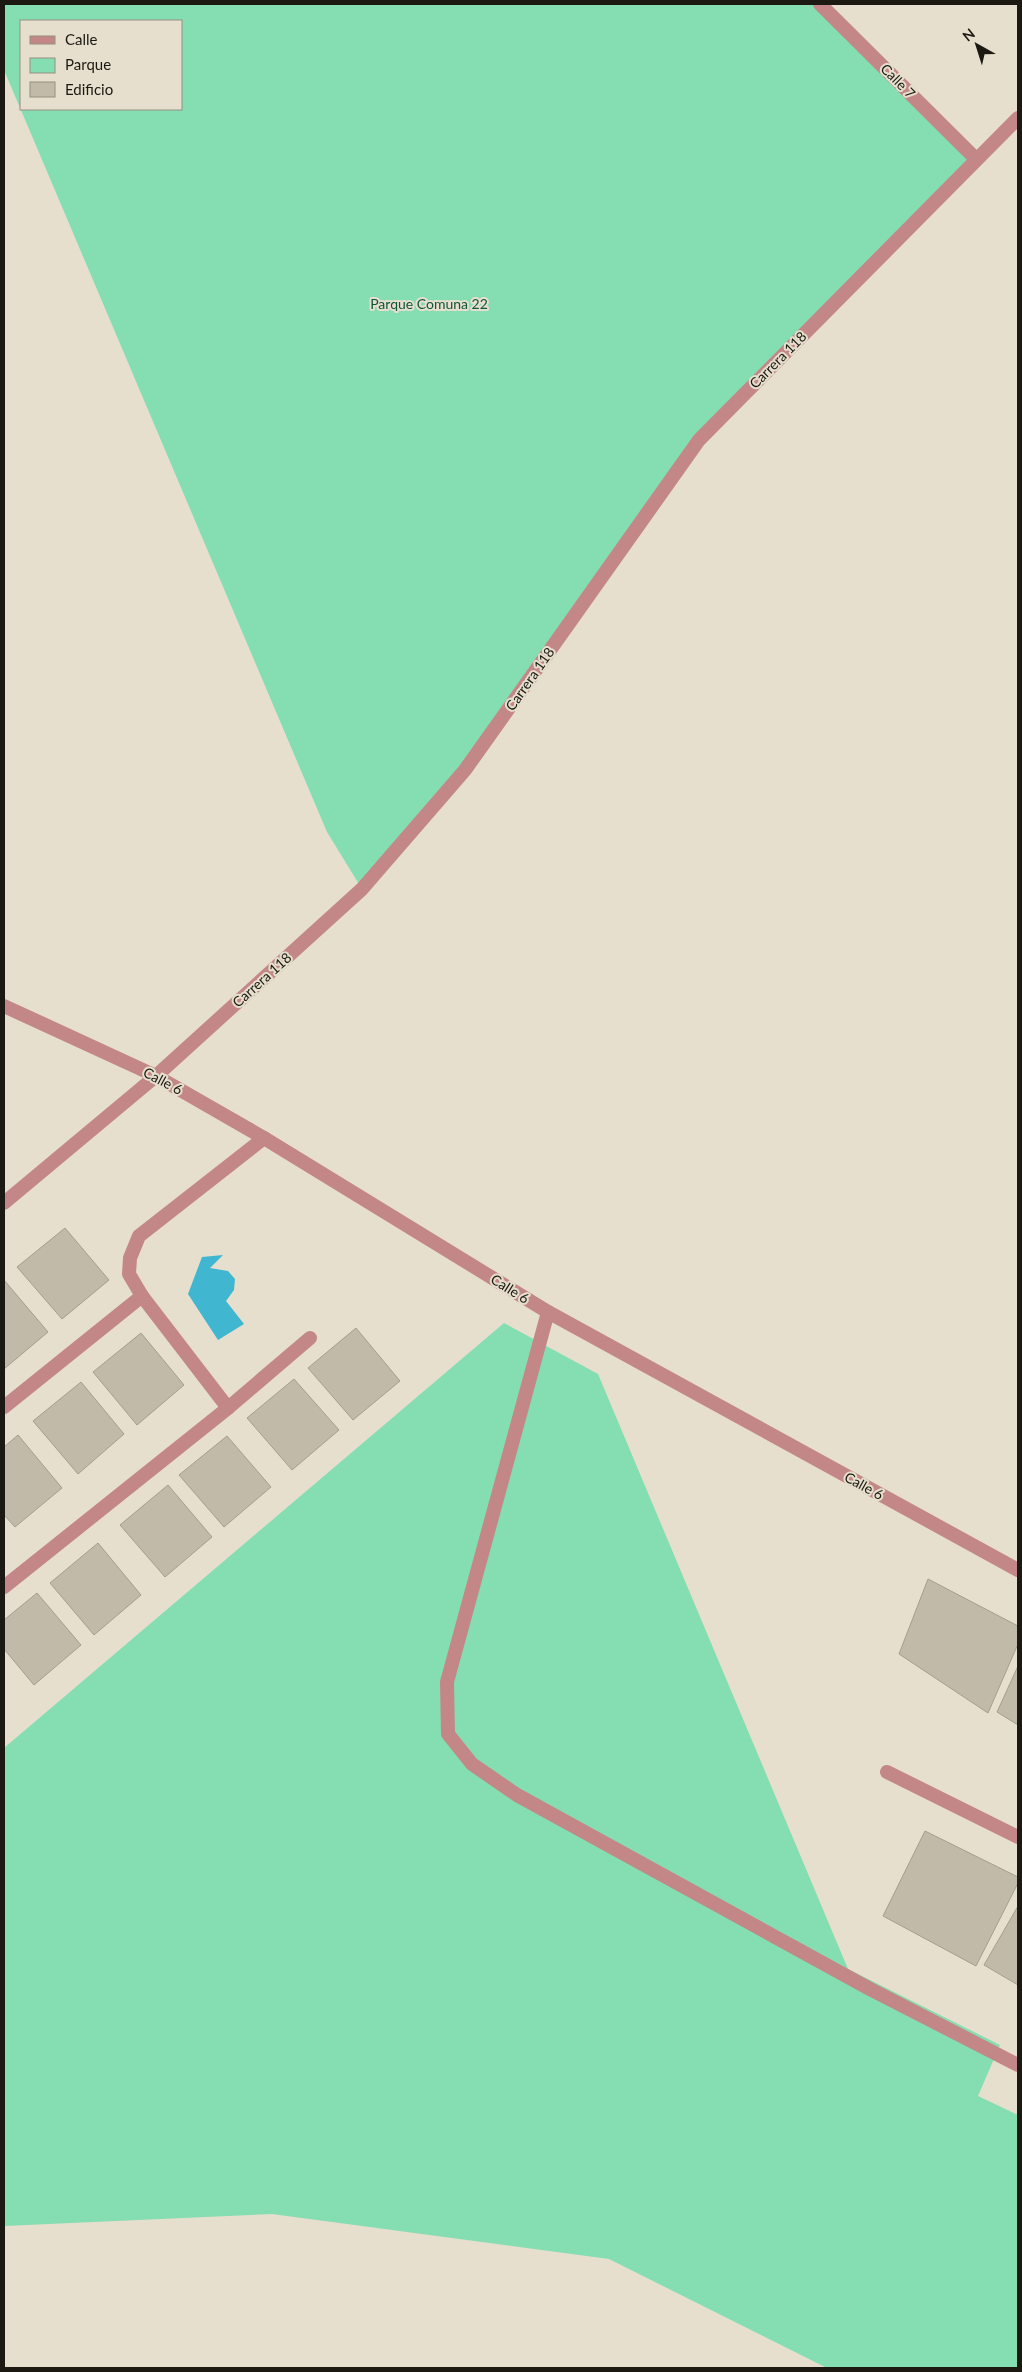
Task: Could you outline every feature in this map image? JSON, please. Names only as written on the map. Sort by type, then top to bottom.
[{"type":"street","name":"Calle 7","points":[[820,4],[976,159]]},
{"type":"street","name":"Carrera 118","points":[[4,1203],[156,1076],[362,889],[465,770],[699,440],[1018,118]]},
{"type":"street","name":"Calle 6","points":[[4,1006],[156,1076],[264,1138],[548,1312],[1018,1570]]},
{"type":"street","points":[[228,1408],[142,1296],[130,1274],[130,1258],[138,1236],[264,1138]]},
{"type":"street","points":[[4,1407],[142,1296]]},
{"type":"street","points":[[548,1312],[447,1682],[448,1734],[472,1764],[517,1795],[870,1989],[1018,2064]]},
{"type":"street","points":[[4,1587],[228,1408],[310,1338]]},
{"type":"street","points":[[887,1772],[1018,1837]]},
{"type":"green space","name":"Parque Comuna 22","points":[[4,4],[820,4],[976,159],[699,440],[465,770],[362,889],[327,832],[21,110],[182,110],[182,20],[20,20],[20,108],[4,70]]},
{"type":"green space","points":[[504,1323],[598,1374],[848,1969],[1000,2045],[978,2096],[1018,2115],[1018,2368],[827,2368],[609,2259],[272,2214],[4,2226],[4,1748]]},
{"type":"water","points":[[223,1255],[210,1268],[228,1271],[235,1279],[234,1290],[226,1301],[244,1324],[218,1340],[188,1294],[202,1257]]},
{"type":"building","points":[[65,1228],[109,1280],[62,1319],[17,1267]]},
{"type":"building","points":[[4,1280],[48,1332],[4,1369]]},
{"type":"building","points":[[356,1328],[400,1381],[353,1420],[308,1368]]},
{"type":"building","points":[[141,1333],[184,1385],[137,1425],[93,1372]]},
{"type":"building","points":[[294,1379],[339,1430],[292,1470],[247,1418]]},
{"type":"building","points":[[81,1382],[124,1434],[78,1474],[33,1421]]},
{"type":"building","points":[[18,1435],[62,1488],[15,1527],[4,1515],[4,1447]]},
{"type":"building","points":[[227,1436],[271,1487],[224,1527],[179,1475]]},
{"type":"building","points":[[168,1485],[212,1537],[165,1577],[120,1525]]},
{"type":"building","points":[[98,1543],[141,1595],[94,1635],[50,1583]]},
{"type":"building","points":[[928,1579],[1018,1626],[1018,1644],[988,1713],[899,1654]]},
{"type":"building","points":[[37,1593],[81,1645],[34,1685],[4,1649],[4,1620]]},
{"type":"building","points":[[1018,1666],[1018,1725],[997,1712]]},
{"type":"building","points":[[925,1831],[1018,1877],[1018,1883],[976,1966],[883,1916]]},
{"type":"building","points":[[1018,1906],[1018,1985],[984,1965]]}]
